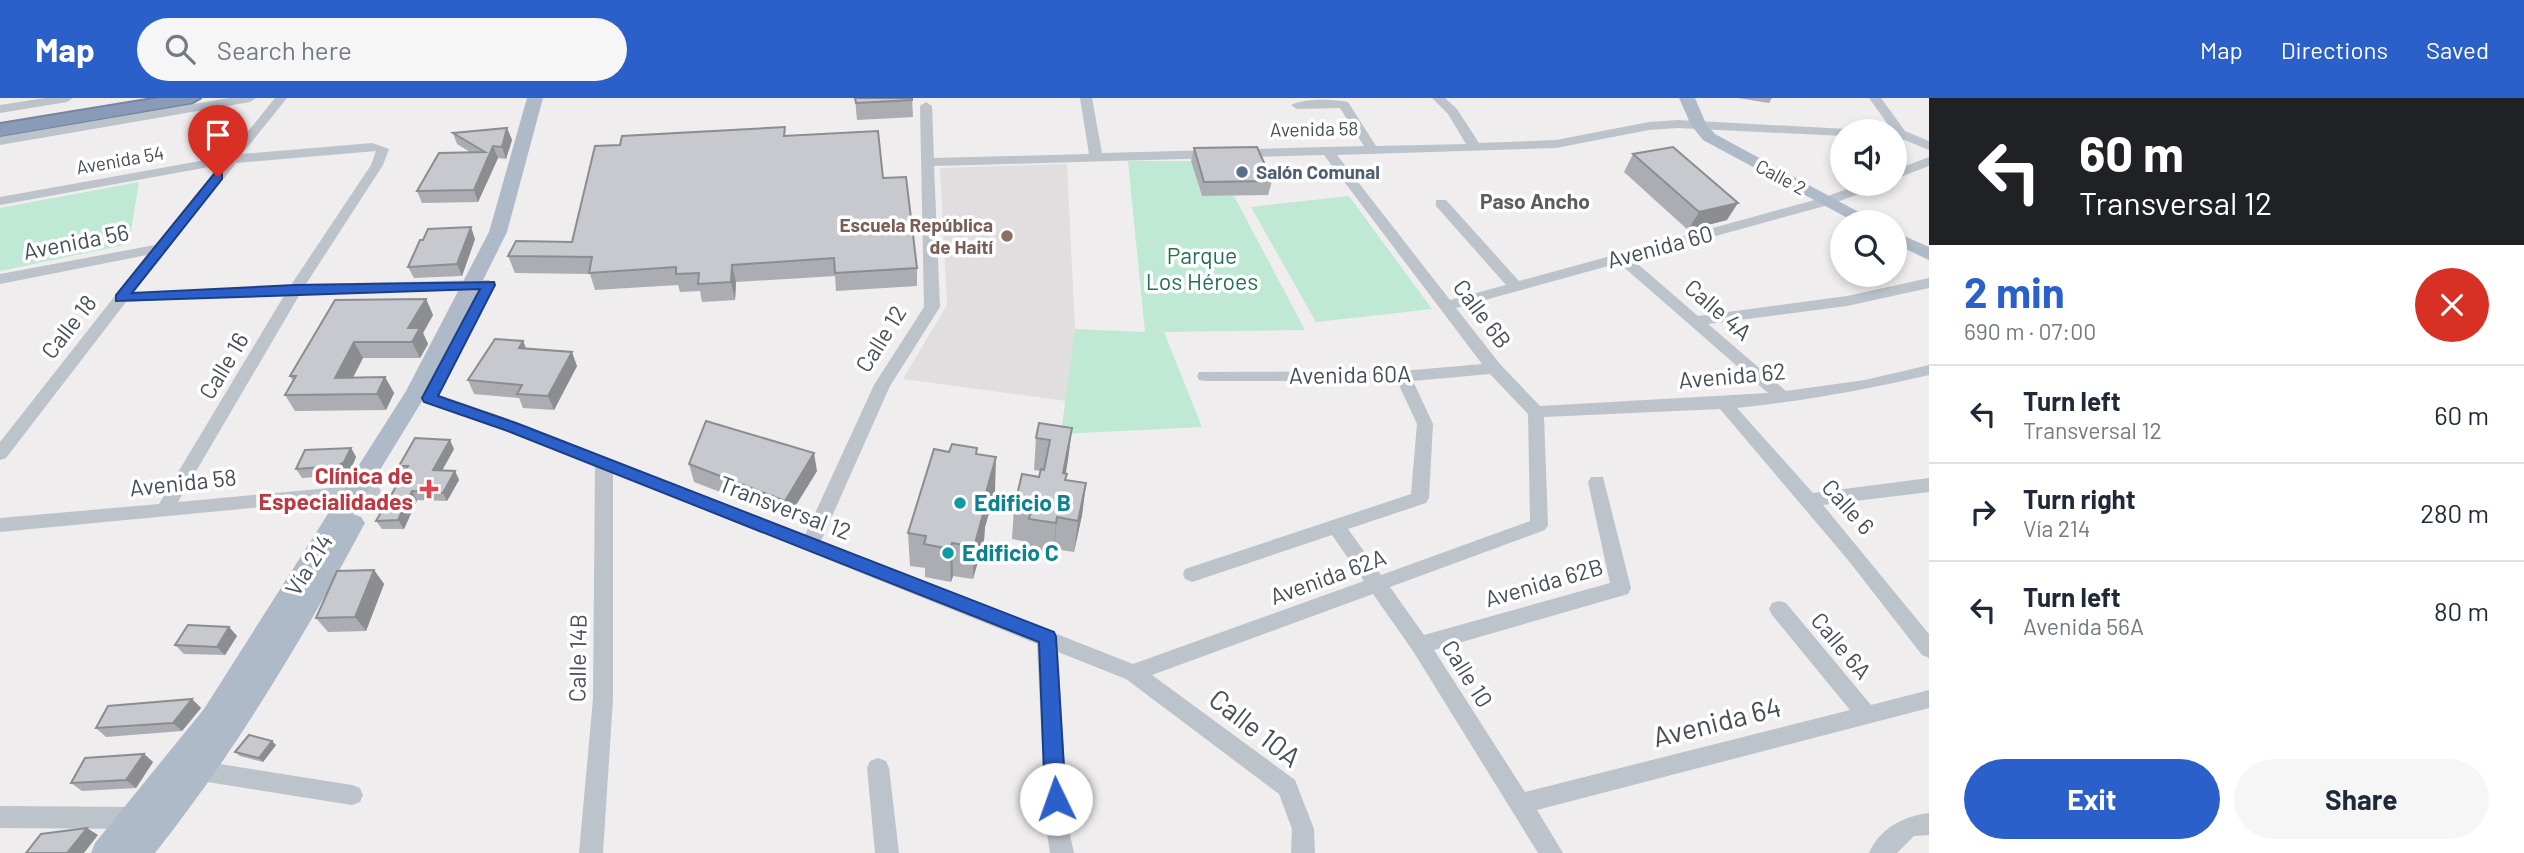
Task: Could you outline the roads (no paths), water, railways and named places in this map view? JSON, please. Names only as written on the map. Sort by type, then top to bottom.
[{"type":"highway","points":[[0,119],[91,98]]},
{"type":"highway","points":[[0,119],[128,98]]},
{"type":"highway","points":[[76,118],[191,98]]},
{"type":"highway","points":[[0,130],[210,98]]},
{"type":"main road","name":"Vía 214","points":[[480,285],[498,232],[535,98]]},
{"type":"main road","name":"Vía 214","points":[[106,853],[214,718],[423,396],[480,285],[515,231],[547,98]]},
{"type":"main road","points":[[1687,98],[1699,125]]},
{"type":"main road","name":"Calle 2","points":[[1699,125],[1709,137],[1725,148],[1845,210]]},
{"type":"main road","points":[[1907,243],[1929,254]]},
{"type":"main road","name":"Vía 214","points":[[136,853],[201,771],[267,669],[363,491]]},
{"type":"street","points":[[0,109],[67,98]]},
{"type":"street","points":[[0,141],[250,98]]},
{"type":"street","name":"Calle 18","points":[[0,454],[281,98]]},
{"type":"street","points":[[1086,98],[1096,155]]},
{"type":"street","points":[[1438,98],[1453,112],[1474,146]]},
{"type":"street","points":[[1875,98],[1888,119]]},
{"type":"street","points":[[1297,105],[1344,105],[1372,149]]},
{"type":"street","name":"Calle 12","points":[[810,544],[882,385],[932,307],[926,106]]},
{"type":"street","name":"Avenida 58","points":[[929,162],[1096,155],[1556,144],[1649,126],[1699,125],[1830,131]]},
{"type":"street","points":[[1907,137],[1929,146]]},
{"type":"street","name":"Avenida 54","points":[[0,201],[232,159],[372,147]]},
{"type":"street","name":"Calle 16","points":[[165,509],[295,289],[377,165],[383,149],[372,147]]},
{"type":"street","name":"Calle 6B","points":[[1327,150],[1494,368],[1536,412]]},
{"type":"street","points":[[1907,170],[1929,161]]},
{"type":"street","name":"Avenida 60","points":[[1446,306],[1840,196]]},
{"type":"street","points":[[1441,203],[1516,287]]},
{"type":"street","name":"Avenida 56","points":[[0,279],[160,248]]},
{"type":"street","name":"Calle 4A","points":[[1622,258],[1782,397]]},
{"type":"street","points":[[1697,321],[1847,301],[1929,283]]},
{"type":"street","points":[[121,298],[295,289],[480,285]]},
{"type":"street","name":"Avenida 60A","points":[[1205,376],[1402,376],[1494,368]]},
{"type":"street","name":"Avenida 62","points":[[1536,412],[1724,403],[1782,397],[1857,387],[1929,370]]},
{"type":"street","points":[[1192,574],[1420,498],[1425,424],[1415,398],[1402,376]]},
{"type":"street","name":"Transversal 12","points":[[423,396],[511,426],[1133,673]]},
{"type":"street","name":"Calle 6","points":[[1724,403],[1882,584],[1929,649]]},
{"type":"street","name":"Avenida 62A","points":[[1133,673],[1539,525],[1536,412]]},
{"type":"street","name":"Calle 14B","points":[[591,853],[603,699],[604,464]]},
{"type":"street","name":"Avenida 62B","points":[[1420,645],[1620,588],[1597,482]]},
{"type":"street","points":[[1808,500],[1929,485]]},
{"type":"street","name":"Avenida 58","points":[[0,525],[363,491]]},
{"type":"street","name":"Calle 10","points":[[1336,526],[1420,645],[1551,853]]},
{"type":"street","name":"Calle 6A","points":[[1779,609],[1866,714]]},
{"type":"street","points":[[1047,637],[1057,826],[1062,853]]},
{"type":"street","name":"Calle 10A","points":[[1133,673],[1287,787],[1303,829],[1303,853]]},
{"type":"street","name":"Avenida 64","points":[[1520,804],[1929,699]]},
{"type":"street","points":[[878,768],[887,853]]},
{"type":"street","points":[[201,771],[352,795]]},
{"type":"street","points":[[0,817],[136,818],[162,822]]},
{"type":"street","points":[[1881,853],[1909,827],[1929,824]]},
{"type":"place","name":"Salón Comunal","points":[[1242,172]]},
{"type":"place","name":"Escuela República de Haití","points":[[1007,236]]},
{"type":"place","name":"Clínica de Especialidades","points":[[429,489]]},
{"type":"place","name":"Edificio B","points":[[960,503]]},
{"type":"place","name":"Edificio C","points":[[948,553]]},
{"type":"district","name":"Paso Ancho","points":[[1535,202]]},
{"type":"park label","name":"Parque Los Héroes","points":[[1202,269]]}]
